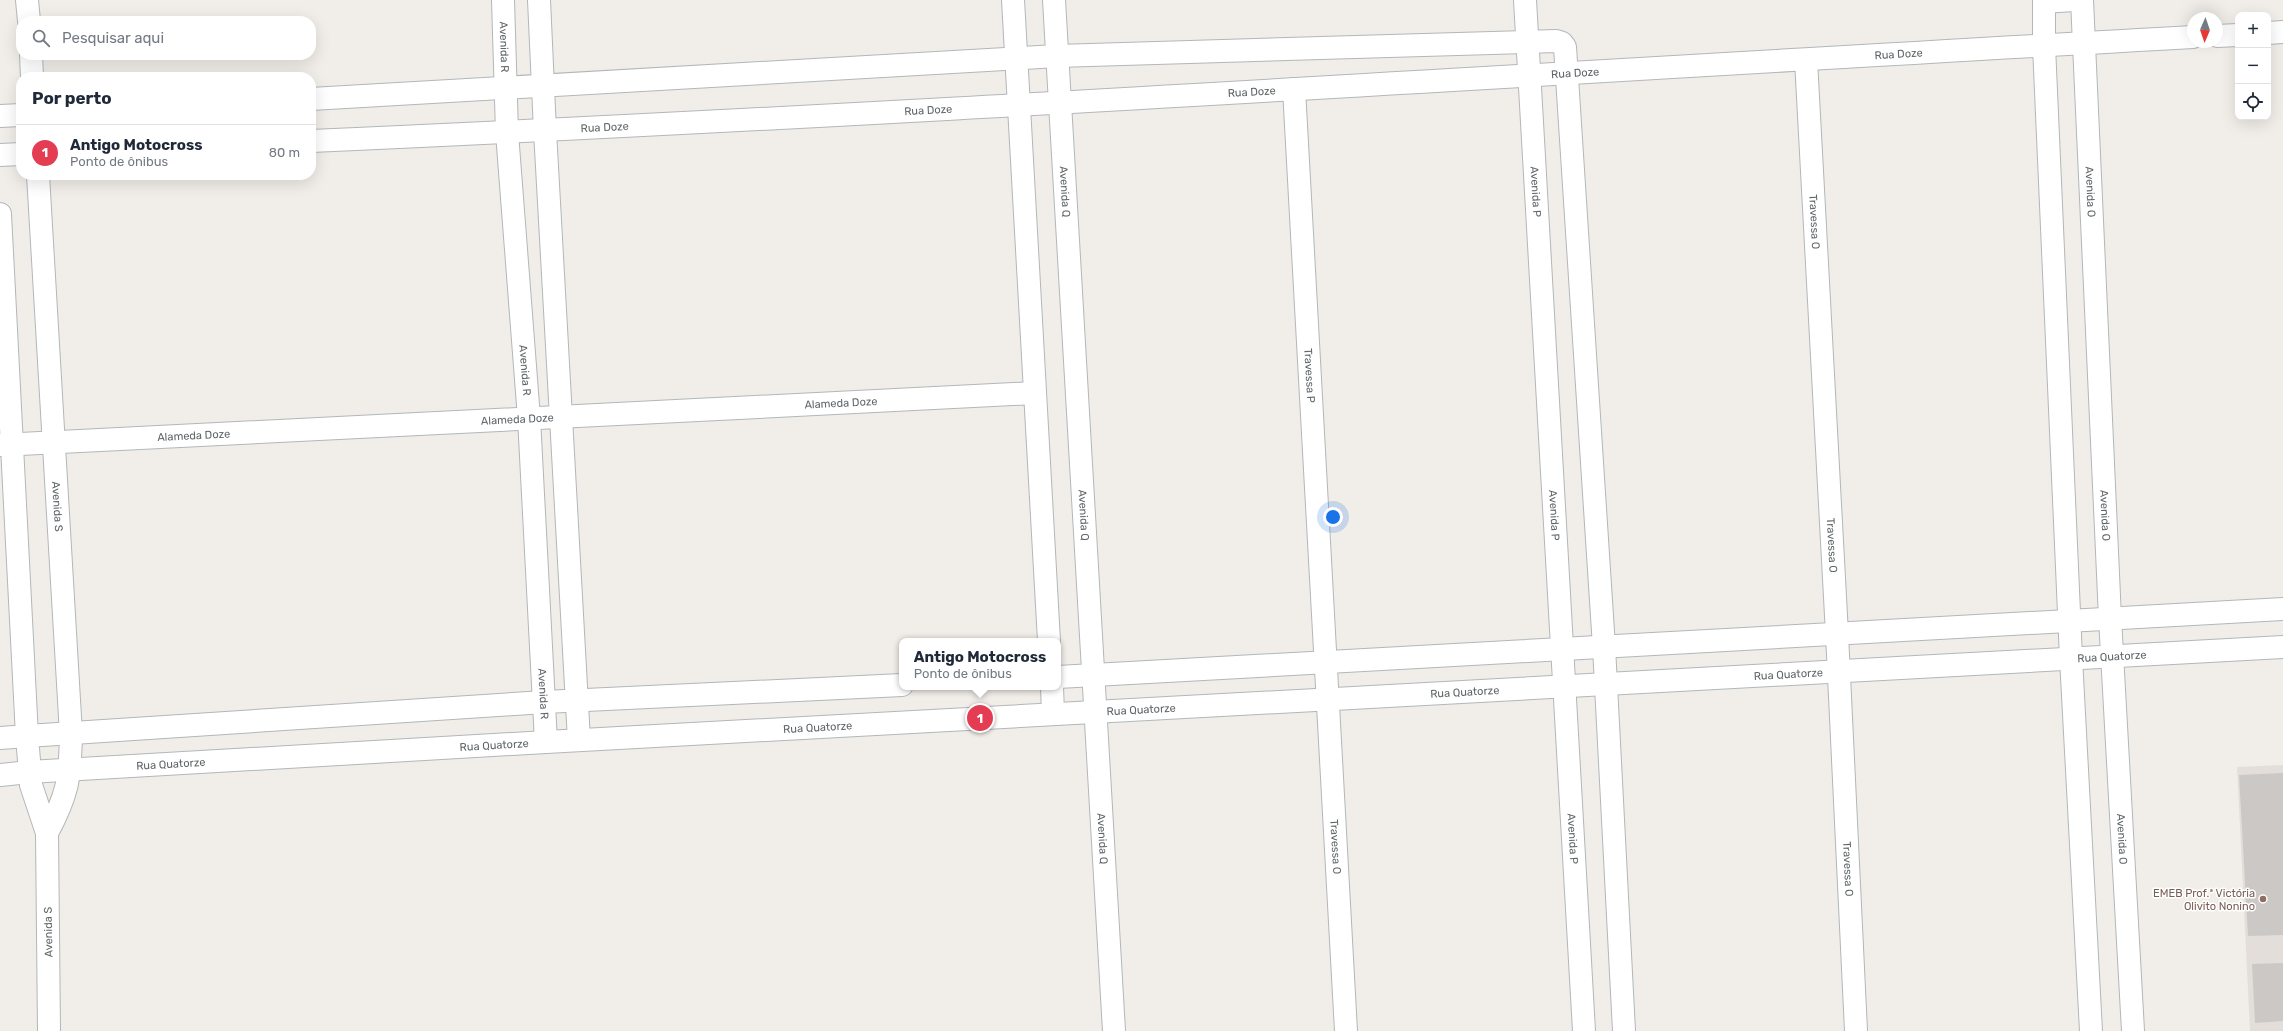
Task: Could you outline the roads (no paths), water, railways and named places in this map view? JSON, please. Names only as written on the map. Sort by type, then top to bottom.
[{"type":"street","points":[[27,0],[29,16]]},
{"type":"street","name":"Avenida R","points":[[503,0],[507,132],[529,418],[546,742]]},
{"type":"street","points":[[539,0],[579,740]]},
{"type":"street","points":[[1013,0],[1049,638]]},
{"type":"street","name":"Avenida Q","points":[[1054,0],[1114,1031]]},
{"type":"street","name":"Avenida P","points":[[1525,0],[1528,76],[1565,685],[1584,1031]]},
{"type":"street","points":[[2073,0],[2044,1],[2044,46],[2071,621],[2071,658],[2091,1031]]},
{"type":"street","name":"Avenida O","points":[[2082,0],[2110,618],[2114,656],[2133,1031]]},
{"type":"street","points":[[2271,33],[2283,32]]},
{"type":"street","points":[[2223,36],[2235,35]]},
{"type":"street","name":"Rua Doze","points":[[316,141],[545,131],[1060,103],[2187,37]]},
{"type":"street","points":[[316,99],[1057,56],[1562,42],[1565,47],[1604,647],[1624,1031]]},
{"type":"street","points":[[31,60],[32,72]]},
{"type":"street","name":"Travessa O","points":[[1806,60],[1839,671],[1856,1031]]},
{"type":"street","name":"Travessa P","points":[[1294,89],[1328,662]]},
{"type":"street","points":[[0,116],[16,115]]},
{"type":"street","points":[[0,155],[16,154]]},
{"type":"street","name":"Avenida S","points":[[38,180],[71,734],[70,770],[65,795],[47,834]]},
{"type":"street","name":"Avenida S","points":[[0,214],[6,445],[29,772],[35,800],[47,834],[49,1031]]},
{"type":"street","name":"Alameda Doze","points":[[6,445],[1035,393]]},
{"type":"street","points":[[1061,677],[2283,609]]},
{"type":"street","name":"Rua Quatorze","points":[[0,775],[29,772],[1053,713],[1096,712],[1565,685],[2283,647]]},
{"type":"street","name":"Travessa O","points":[[1328,662],[1346,1031]]},
{"type":"street","points":[[0,738],[544,702],[899,685]]},
{"type":"street","points":[[1052,690],[1053,713]]},
{"type":"place","name":"Antigo Motocross","points":[[980,718]]},
{"type":"place","name":"EMEB Prof.ª Victória Olivito Nonino","points":[[2263,899]]}]
